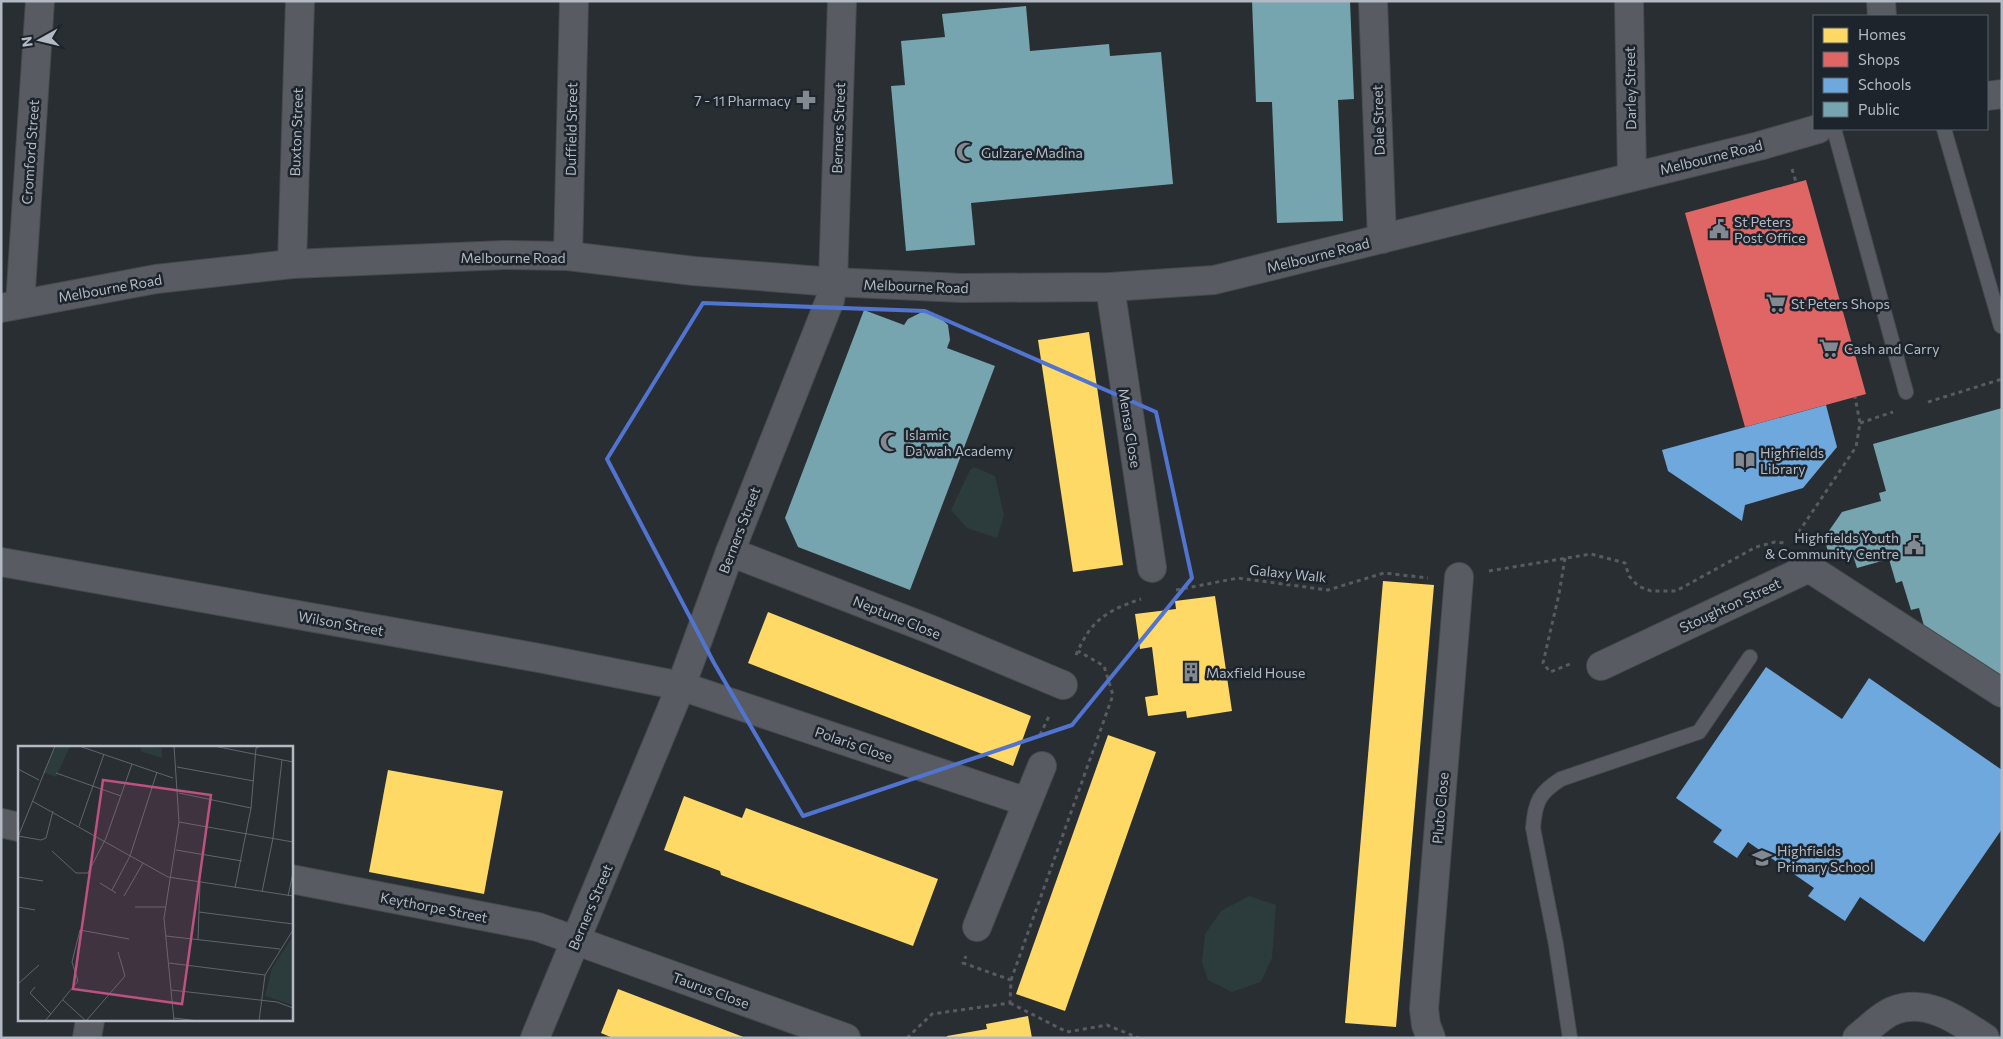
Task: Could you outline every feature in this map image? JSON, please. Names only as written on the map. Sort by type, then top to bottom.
[{"type":"street","name":"Cromford Street","points":[[11,306],[40,1]]},
{"type":"street","name":"Buxton Street","points":[[292,264],[300,1]]},
{"type":"street","name":"Duffield Street","points":[[568,256],[574,1]]},
{"type":"street","name":"Berners Street","points":[[535,1038],[681,686],[730,552],[830,300],[842,1]]},
{"type":"street","name":"Dale Street","points":[[1373,1],[1382,239]]},
{"type":"street","name":"Darley Street","points":[[1628,1],[1632,176]]},
{"type":"street","points":[[1882,1],[1882,15]]},
{"type":"street","points":[[1988,96],[2002,94]]},
{"type":"street","name":"Melbourne Road","points":[[11,306],[156,279],[292,264],[504,254],[568,256],[694,271],[832,282],[960,288],[1110,287],[1214,280],[1759,146],[1815,130]]},
{"type":"street","name":"Mensa Close","points":[[1110,287],[1152,568]]},
{"type":"street","name":"Neptune Close","points":[[730,552],[932,630],[1063,685]]},
{"type":"street","name":"Wilson Street","points":[[1,562],[539,658],[681,686]]},
{"type":"street","name":"Stoughton Street","points":[[1602,666],[1809,568],[2002,692]]},
{"type":"street","name":"Pluto Close","points":[[1431,1038],[1426,1024],[1424,1009],[1459,577]]},
{"type":"street","name":"Polaris Close","points":[[681,686],[1027,802]]},
{"type":"street","points":[[977,927],[1042,766]]},
{"type":"street","points":[[1,824],[18,827]]},
{"type":"street","name":"Keythorpe Street","points":[[292,879],[538,928],[575,942]]},
{"type":"street","name":"Taurus Close","points":[[575,942],[846,1038]]},
{"type":"street","points":[[1857,1038],[1895,1010],[1922,1006],[1951,1016],[1985,1038]]},
{"type":"street","points":[[86,1038],[90,1022]]},
{"type":"lane","points":[[1834,130],[1906,392]]},
{"type":"lane","points":[[1944,130],[2001,326]]},
{"type":"lane","points":[[1570,1038],[1556,945],[1533,828],[1534,810],[1540,796],[1548,787],[1561,779],[1699,732],[1750,657]]},
{"type":"path","name":"Galaxy Walk","points":[[1174,590],[1238,578],[1328,590],[1384,573],[1434,579],[1459,577],[1591,554],[1625,563],[1629,576],[1638,586],[1651,591],[1676,591],[1756,547],[1775,542],[1791,544],[1856,447],[1860,423],[1855,396]]},
{"type":"path","points":[[1564,558],[1543,662],[1550,672],[1580,660],[1602,666]]},
{"type":"path","points":[[1010,1004],[1011,980],[1113,695],[1104,666],[1078,650]]},
{"type":"path","points":[[977,927],[963,963],[1011,980]]},
{"type":"path","points":[[907,1038],[932,1014],[1010,1004],[1067,1032],[1107,1025],[1139,1038]]},
{"type":"highlighted area","points":[[703,303],[925,311],[1156,412],[1192,578],[1072,725],[803,816],[714,663],[607,459]]},
{"type":"shaded area","points":[[974,467],[995,476],[1004,515],[997,538],[967,528],[951,510],[970,470]]},
{"type":"shaded area","points":[[1249,896],[1276,905],[1272,958],[1261,982],[1232,992],[1208,980],[1202,962],[1205,934],[1221,911]]},
{"type":"building: Homes","points":[[1089,332],[1123,565],[1073,572],[1038,340]]},
{"type":"building: Homes","points":[[1383,581],[1434,585],[1396,1027],[1345,1023]]},
{"type":"building: Homes","name":"Maxfield House","points":[[1215,596],[1232,711],[1187,718],[1186,711],[1148,716],[1145,697],[1158,695],[1152,647],[1140,649],[1135,614],[1176,609],[1175,601]]},
{"type":"building: Homes","points":[[768,612],[1031,716],[1013,766],[748,663]]},
{"type":"building: Homes","points":[[1108,735],[1156,752],[1065,1011],[1016,994]]},
{"type":"building: Homes","points":[[388,770],[503,791],[484,894],[369,872]]},
{"type":"building: Homes","points":[[684,796],[742,818],[746,808],[938,879],[913,946],[721,875],[720,871],[664,850]]},
{"type":"building: Homes","points":[[618,989],[746,1038],[613,1038],[601,1033]]},
{"type":"building: Homes","points":[[1028,1016],[1032,1038],[947,1038],[947,1036],[987,1029],[986,1024]]},
{"type":"building: Shops","name":"St Peters Shops","points":[[1806,180],[1866,394],[1745,427],[1685,213]]},
{"type":"building: Schools","name":"Highfields Library","points":[[1826,405],[1837,447],[1803,488],[1745,505],[1742,521],[1668,471],[1662,450]]},
{"type":"building: Schools","points":[[1766,667],[1842,719],[1869,678],[2002,770],[2002,829],[1924,942],[1860,897],[1845,921],[1808,896],[1814,888],[1748,842],[1737,858],[1713,842],[1722,830],[1676,798]]},
{"type":"building: Public","points":[[1252,1],[1350,1],[1354,99],[1338,100],[1343,221],[1277,223],[1272,102],[1256,102]]},
{"type":"building: Public","points":[[1026,6],[1030,51],[1109,44],[1110,56],[1161,52],[1173,184],[971,203],[975,245],[906,251],[891,86],[905,85],[901,41],[945,37],[942,14]]},
{"type":"building: Public","name":"Islamic Da'wah Academy","points":[[864,310],[904,325],[908,319],[922,312],[937,315],[948,325],[950,340],[947,348],[995,366],[910,590],[798,547],[785,518]]},
{"type":"building: Public","name":"Highfields Youth & Community Centre","points":[[2002,408],[2002,685],[1927,637],[1919,608],[1911,610],[1902,581],[1896,583],[1889,559],[1857,568],[1852,552],[1830,558],[1824,538],[1842,512],[1881,501],[1879,493],[1886,491],[1873,444]]},
{"type":"place","name":"7 - 11 Pharmacy","points":[[806,100]]},
{"type":"place","name":"Gulzar e Madina","points":[[966,152]]},
{"type":"place","name":"St Peters Post Office","points":[[1719,229]]},
{"type":"place","name":"St Peters Shops","points":[[1776,303]]},
{"type":"place","name":"Cash and Carry","points":[[1829,348]]},
{"type":"place","name":"Islamic Da'wah Academy","points":[[890,442]]},
{"type":"place","name":"Highfields Library","points":[[1745,460]]},
{"type":"place","name":"Highfields Youth & Community Centre","points":[[1914,545]]},
{"type":"place","name":"Maxfield House","points":[[1191,672]]},
{"type":"place","name":"Highfields Primary School","points":[[1762,858]]}]
